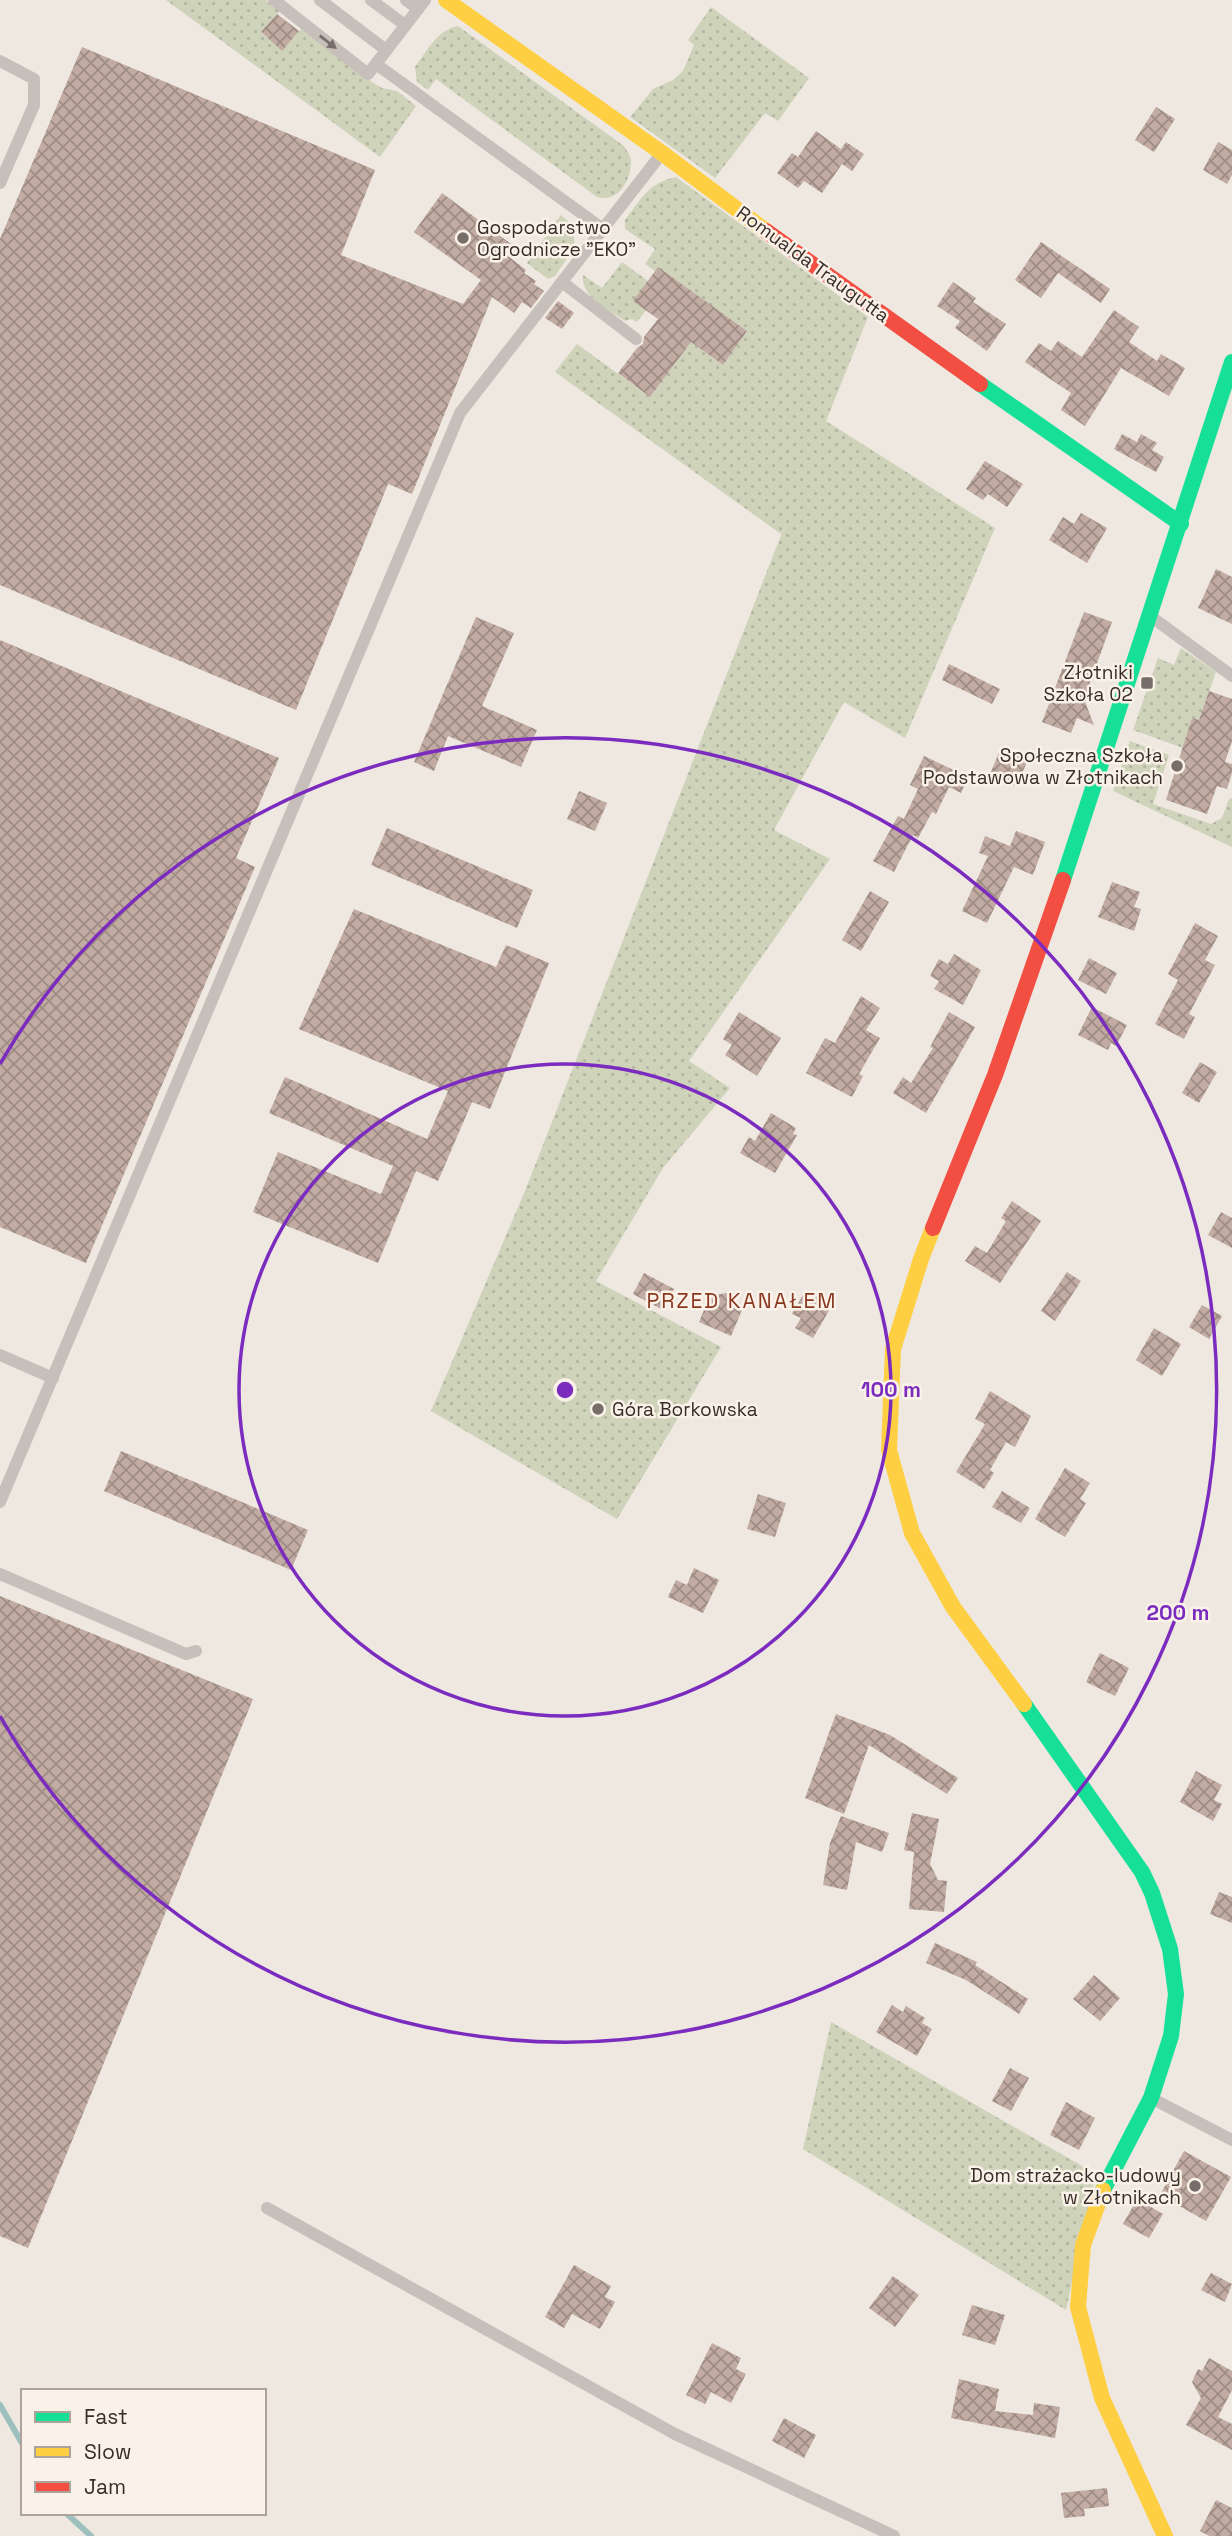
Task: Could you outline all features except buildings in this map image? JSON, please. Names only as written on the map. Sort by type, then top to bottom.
[{"type":"street","name":"Romualda Traugutta","points":[[446,0],[662,153],[811,265],[1181,524]]},
{"type":"street","points":[[1165,2536],[1102,2398],[1078,2306],[1083,2245],[1105,2183],[1151,2098],[1171,2036],[1176,1994],[1170,1949],[1142,1872],[1085,1788],[953,1607],[912,1534],[889,1450],[893,1349],[921,1259],[995,1075],[1067,870],[1232,362]]},
{"type":"lane","points":[[274,0],[368,74],[421,4],[406,0]]},
{"type":"lane","points":[[320,0],[386,50]]},
{"type":"lane","points":[[371,0],[405,25]]},
{"type":"lane","points":[[0,61],[34,79],[34,105],[0,183]]},
{"type":"lane","points":[[376,64],[603,229]]},
{"type":"lane","points":[[0,1502],[460,413],[662,153]]},
{"type":"lane","points":[[562,282],[636,339]]},
{"type":"lane","points":[[1150,616],[1232,676]]},
{"type":"lane","points":[[0,1355],[53,1378]]},
{"type":"lane","points":[[0,1574],[186,1654],[196,1651]]},
{"type":"lane","points":[[1151,2098],[1232,2140]]},
{"type":"lane","points":[[267,2208],[675,2434],[894,2536]]},
{"type":"green space","points":[[166,0],[266,0],[280,11],[261,33],[282,50],[301,29],[372,82],[382,88],[397,91],[416,106],[380,157]]},
{"type":"green space","points":[[711,7],[809,78],[778,121],[765,113],[715,178],[630,117],[653,89],[673,80],[683,71],[694,45],[688,40]]},
{"type":"green space","points":[[458,26],[624,146],[631,161],[629,176],[617,194],[597,197],[436,79],[428,90],[417,82],[415,67],[428,48],[444,32]]},
{"type":"green space","points":[[676,177],[868,317],[826,421],[995,528],[905,738],[844,702],[774,830],[830,859],[689,1061],[730,1088],[663,1168],[596,1281],[721,1347],[617,1519],[431,1411],[525,1191],[787,520],[781,534],[555,372],[577,344],[650,397],[691,342],[723,365],[747,331],[658,268],[655,271],[645,264],[655,249],[625,229],[625,220],[646,193],[658,183]]},
{"type":"green space","points":[[561,215],[573,226],[575,247],[555,276],[548,279],[527,263]]},
{"type":"green space","points":[[622,262],[648,281],[646,310],[637,322],[632,319],[625,321],[604,307],[591,296],[583,283],[583,275],[602,288]]},
{"type":"green space","points":[[1181,648],[1216,672],[1199,720],[1192,718],[1183,748],[1133,730],[1158,658],[1174,665]]},
{"type":"green space","points":[[1130,741],[1169,755],[1153,804],[1211,824],[1222,818],[1229,799],[1232,798],[1232,847],[1113,791]]},
{"type":"green space","points":[[831,2022],[1096,2174],[1066,2310],[803,2149]]},
{"type":"waterway","points":[[0,2405],[21,2442]]},
{"type":"waterway","points":[[68,2515],[91,2536]]},
{"type":"traffic: fast","points":[[1063,880],[1232,362]]},
{"type":"traffic: fast","points":[[980,384],[1181,524]]},
{"type":"traffic: fast","points":[[1024,1704],[1142,1872],[1152,1893],[1170,1949],[1176,1994],[1171,2036],[1151,2098],[1103,2190]]},
{"type":"traffic: slow","points":[[446,0],[662,153],[766,231]]},
{"type":"traffic: slow","points":[[933,1228],[893,1349],[889,1450],[912,1533],[953,1607],[1024,1704]]},
{"type":"traffic: slow","points":[[1103,2190],[1083,2245],[1078,2307],[1102,2398],[1165,2536]]},
{"type":"traffic: jam","points":[[766,231],[980,384]]},
{"type":"traffic: jam","points":[[933,1228],[995,1075],[1063,880]]},
{"type":"place","name":"Gospodarstwo Ogrodnicze \"EKO\"","points":[[463,238]]},
{"type":"place","name":"Złotniki Szkoła 02","points":[[1147,683]]},
{"type":"place","name":"Społeczna Szkoła Podstawowa w Złotnikach","points":[[1177,766]]},
{"type":"place","name":"Góra Borkowska","points":[[598,1409]]},
{"type":"place","name":"Dom strażacko-ludowy w Złotnikach","points":[[1195,2186]]},
{"type":"district","name":"PRZED KANAŁEM","points":[[742,1300]]}]
